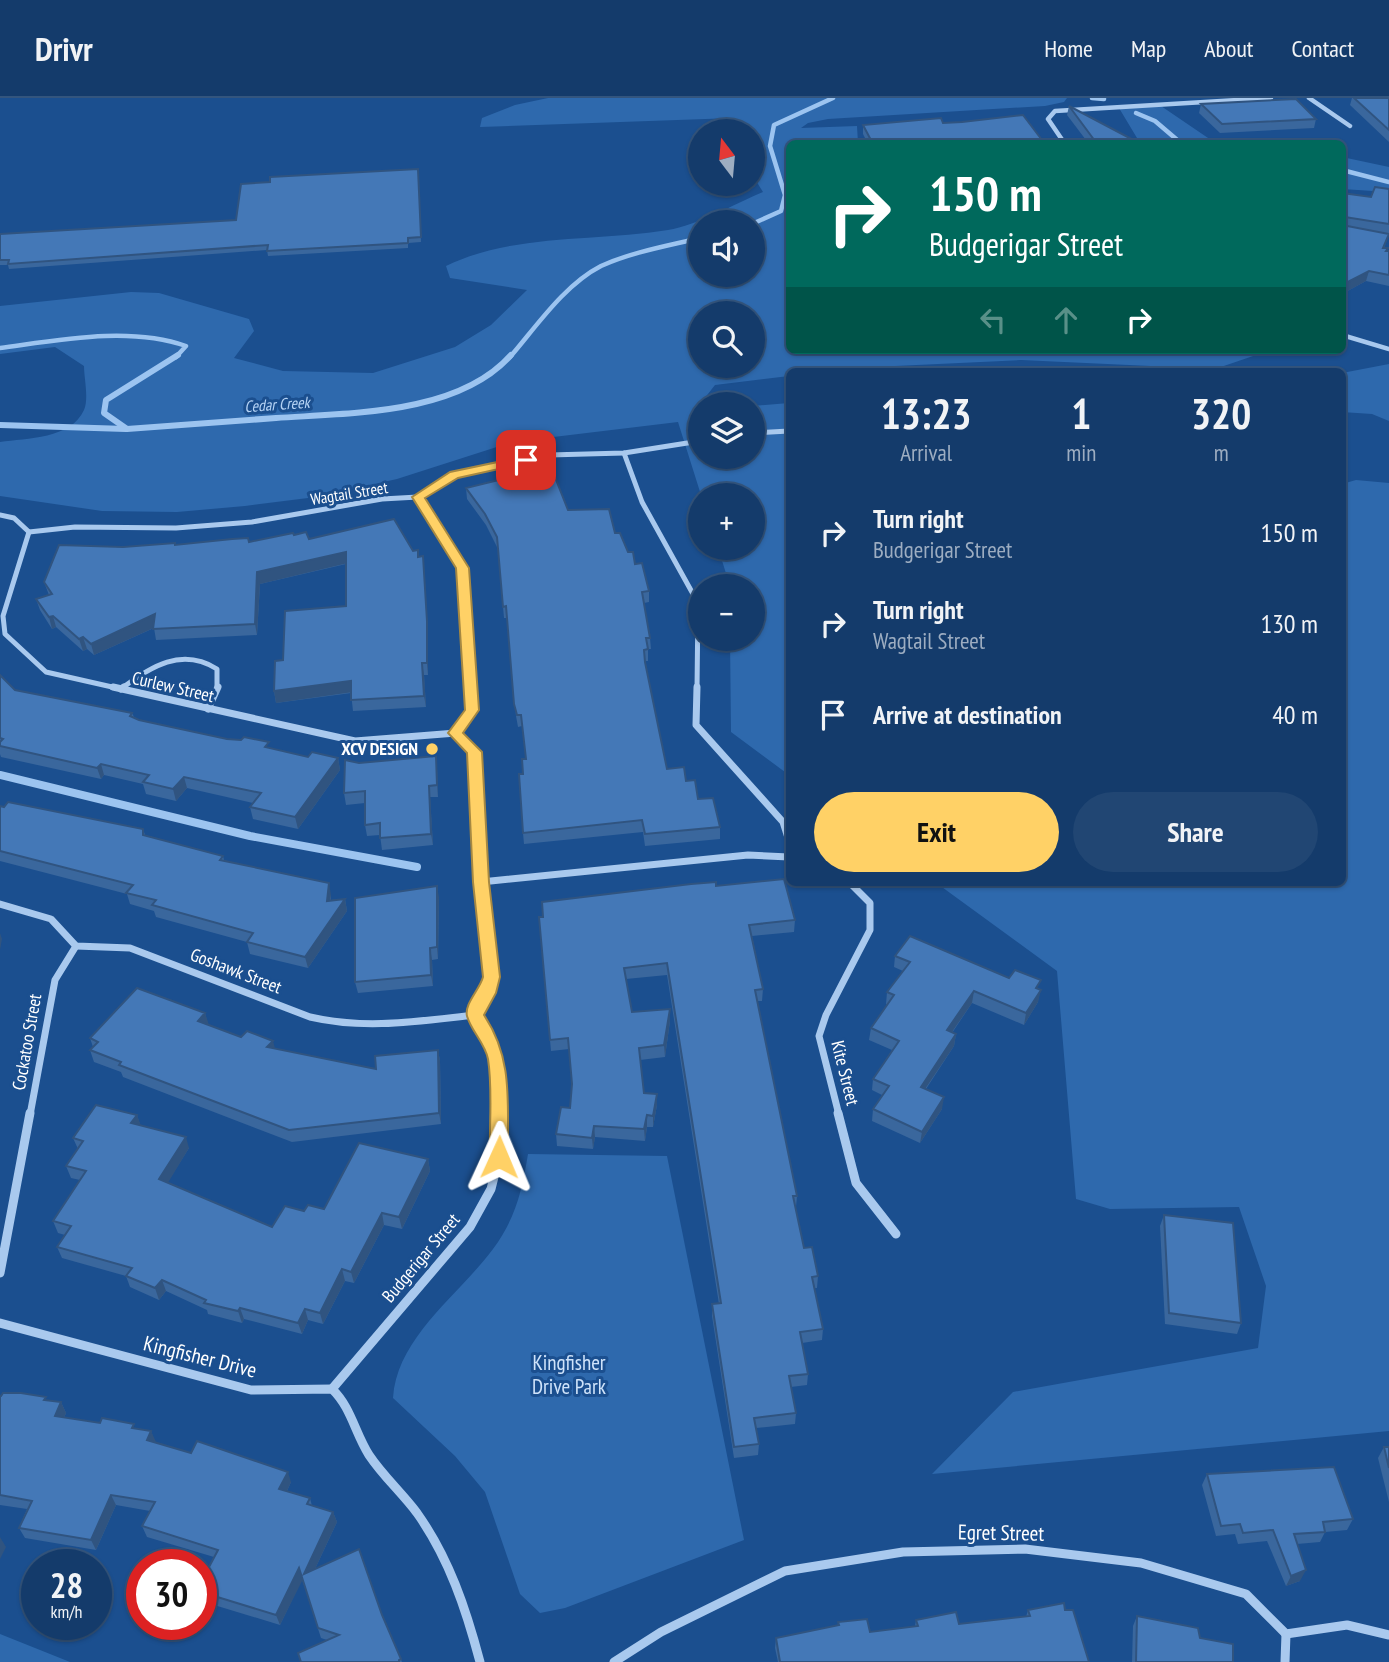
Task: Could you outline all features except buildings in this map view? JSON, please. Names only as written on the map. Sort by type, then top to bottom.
[{"type":"street","points":[[1062,140],[1048,119],[1051,114],[1068,109],[1271,98]]},
{"type":"street","points":[[1309,98],[1350,126]]},
{"type":"street","points":[[1346,336],[1389,349]]},
{"type":"street","points":[[765,432],[786,431]]},
{"type":"street","name":"Wagtail Street","points":[[29,532],[75,527],[176,528],[252,522],[382,499],[418,497],[454,475],[549,455],[624,453],[688,443]]},
{"type":"street","points":[[624,453],[642,502],[698,603],[696,725],[783,822],[786,832]]},
{"type":"street","points":[[418,497],[462,568],[472,710],[456,733],[475,752],[481,882],[492,977],[488,993],[476,1007],[475,1015]]},
{"type":"street","points":[[0,515],[14,518],[29,532]]},
{"type":"street","name":"Curlew Street","points":[[29,532],[3,616],[5,634],[46,673],[355,741],[456,733]]},
{"type":"street","points":[[121,689],[155,664],[168,660],[198,659],[217,669],[220,680],[219,688],[208,709]]},
{"type":"street","points":[[481,882],[748,855],[786,858]]},
{"type":"street","name":"Kite Street","points":[[853,886],[870,903],[870,930],[826,1015],[819,1037],[856,1183],[896,1234]]},
{"type":"street","points":[[0,905],[51,919],[76,946]]},
{"type":"street","name":"Goshawk Street","points":[[76,946],[130,948],[324,1021],[360,1026],[475,1015]]},
{"type":"street","name":"Cockatoo Street","points":[[0,1273],[55,980],[76,946]]},
{"type":"street","name":"Budgerigar Street","points":[[332,1389],[470,1227],[491,1189],[499,1157],[497,1059],[488,1035],[475,1015]]},
{"type":"street","name":"Kingfisher Drive","points":[[0,1323],[251,1390],[316,1387],[332,1389]]},
{"type":"street","points":[[332,1389],[346,1405],[363,1446],[418,1514],[442,1554],[462,1600],[480,1662]]},
{"type":"street","name":"Egret Street","points":[[614,1662],[662,1632],[785,1571],[902,1552],[1025,1549],[1141,1563],[1246,1594],[1286,1634]]},
{"type":"street","points":[[1285,1662],[1286,1634],[1347,1625],[1389,1635]]},
{"type":"green space","points":[[548,98],[1067,98],[1064,102],[1045,106],[828,119],[808,123],[801,128],[857,126],[858,140],[786,140],[786,354],[1259,354],[1218,368],[1021,360],[852,368],[786,368],[786,376],[715,385],[710,392],[688,392],[688,454],[678,422],[512,442],[397,479],[316,497],[245,506],[177,512],[102,511],[0,496],[0,442],[35,438],[69,427],[78,420],[84,410],[86,394],[84,366],[55,347],[0,354],[0,306],[131,292],[159,293],[249,319],[254,331],[234,358],[283,371],[373,373],[455,347],[491,325],[527,290],[450,278],[446,266],[499,248],[555,240],[640,234],[688,224],[688,287],[765,287],[765,210],[723,210],[754,196],[765,196],[765,119],[688,119],[480,127],[482,118],[515,105]]},
{"type":"green space","points":[[1161,106],[1211,140],[1138,140],[1119,108]]},
{"type":"green space","points":[[1346,158],[1389,167],[1389,192],[1346,189]]},
{"type":"green space","points":[[1389,364],[1389,421],[1372,414],[1346,412],[1346,372]]},
{"type":"green space","points":[[786,403],[786,773],[731,732],[730,651],[765,651],[765,574],[726,574],[722,560],[765,560],[765,483],[697,483],[693,469],[765,469],[765,405]]},
{"type":"green space","points":[[1356,480],[1389,483],[1389,1431],[932,1474],[1013,1392],[1258,1348],[1266,1286],[1239,1207],[1110,1209],[1076,1199],[1057,971],[940,886],[1346,886],[1346,483]]},
{"type":"green space","name":"Kingfisher Drive Park","points":[[528,1154],[667,1156],[744,1540],[565,1608],[540,1613],[520,1594],[485,1492],[455,1456],[393,1398],[397,1376],[417,1336],[501,1237],[513,1215]]},
{"type":"green space","points":[[0,1634],[70,1662],[0,1662]]},
{"type":"waterway","name":"Cedar Creek","points":[[765,218],[781,211],[785,195],[770,146],[774,125],[833,98]]},
{"type":"waterway","points":[[1092,98],[1104,99]]},
{"type":"waterway","points":[[1136,113],[1155,121],[1177,140]]},
{"type":"waterway","points":[[1346,171],[1389,182]]},
{"type":"waterway","name":"Cedar Creek","points":[[510,357],[551,307],[588,274],[625,257],[688,241]]},
{"type":"waterway","name":"Cedar Creek","points":[[0,348],[94,336],[118,336],[164,340],[186,346],[178,355]]},
{"type":"waterway","name":"Cedar Creek","points":[[178,355],[106,400],[104,413],[127,429],[368,412],[433,400],[462,389],[489,375],[511,355]]},
{"type":"waterway","points":[[0,425],[126,429]]},
{"type":"waterway","points":[[0,775],[250,836],[417,867]]},
{"type":"place","name":"XCV DESIGN","points":[[432,749]]},
{"type":"route","points":[[499,1157],[497,1059],[488,1035],[475,1015],[480,1000],[488,993],[492,977],[481,882],[475,752],[456,733],[472,710],[462,568],[418,497],[454,475],[526,460]]}]
